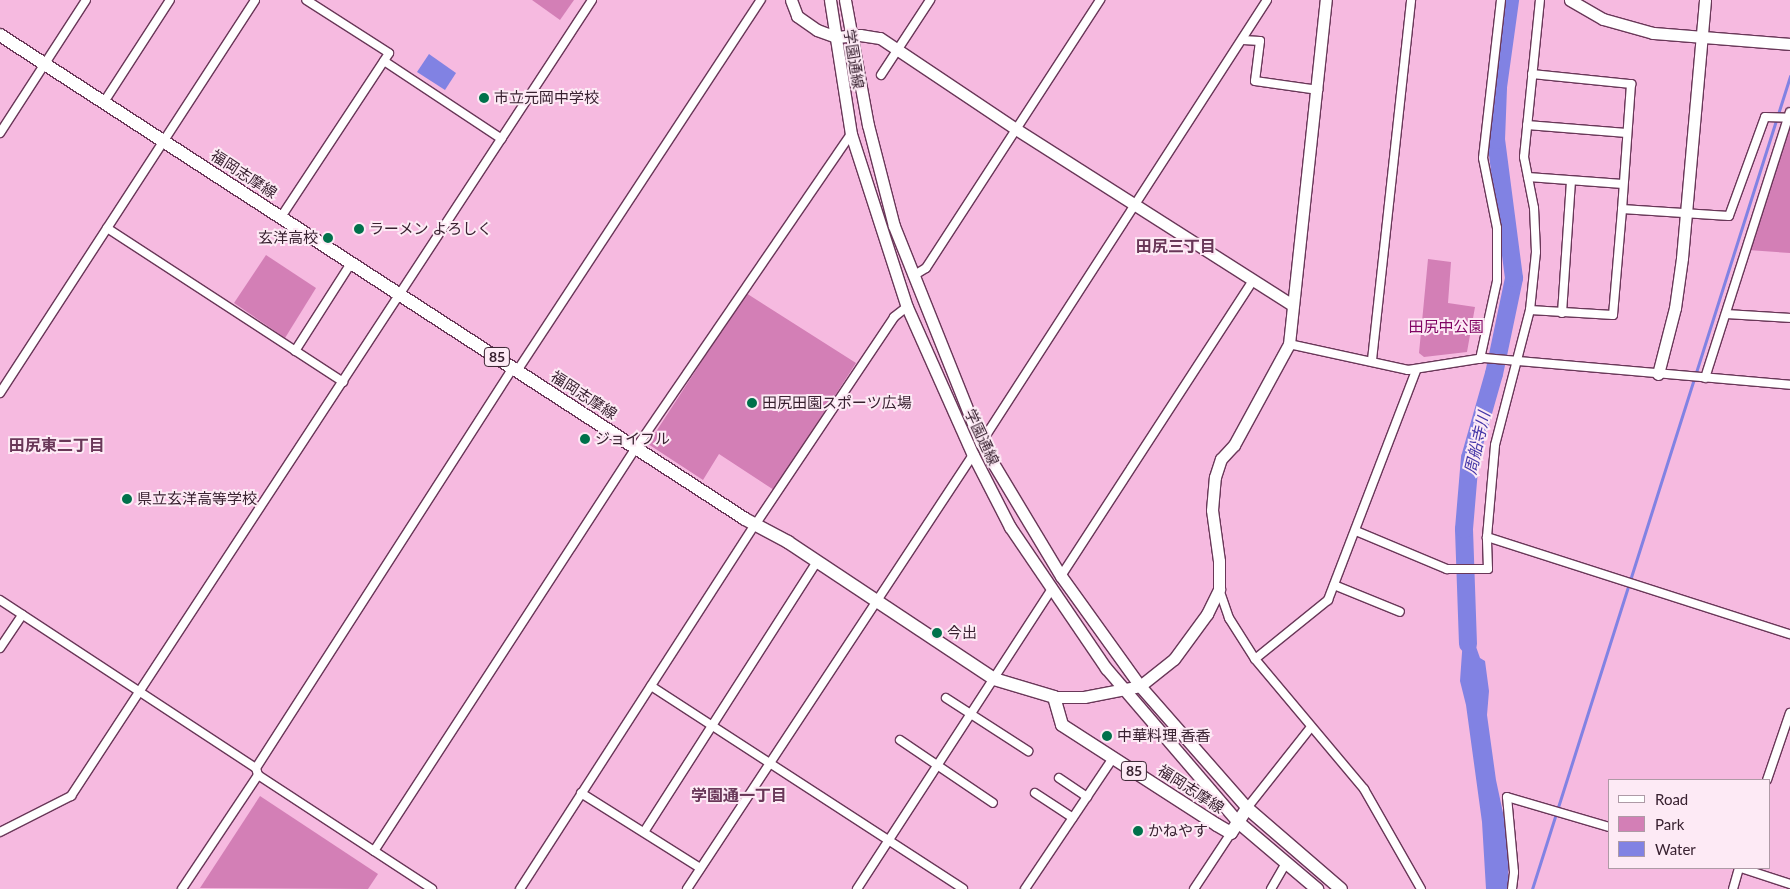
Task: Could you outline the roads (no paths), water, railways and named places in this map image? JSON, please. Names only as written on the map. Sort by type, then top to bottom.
[{"type":"main road","name":"福岡志摩線","points":[[0,35],[755,525],[817,562],[994,679],[1054,697],[1062,725],[1231,833],[1247,808],[1341,889]]},
{"type":"main road","name":"福岡志摩線","points":[[1238,822],[1317,889]]},
{"type":"street","points":[[0,133],[86,0]]},
{"type":"street","points":[[104,102],[170,0]]},
{"type":"street","points":[[0,393],[253,2],[244,0]]},
{"type":"street","points":[[281,216],[389,53],[306,0]]},
{"type":"street","points":[[0,832],[71,796],[592,0]]},
{"type":"street","points":[[182,889],[515,370],[761,0]]},
{"type":"street","points":[[791,0],[797,16],[806,23],[836,37],[880,38],[1016,129],[1292,305]]},
{"type":"street","name":"学園通線","points":[[830,0],[851,134],[907,307],[973,455],[1010,527],[1051,590],[1106,668],[1238,822]]},
{"type":"street","name":"学園通線","points":[[845,0],[879,171],[913,276],[981,442],[1061,576],[1140,686],[1247,808]]},
{"type":"street","points":[[881,75],[930,0]]},
{"type":"street","points":[[913,276],[926,268],[1100,0]]},
{"type":"street","points":[[981,442],[1268,0]]},
{"type":"street","points":[[1326,0],[1318,90],[1289,344],[1234,445],[1221,459],[1215,477],[1212,510],[1219,561],[1219,589],[1229,618],[1255,659],[1310,727],[1364,789],[1421,889]]},
{"type":"street","points":[[1372,360],[1411,0]]},
{"type":"street","points":[[1482,358],[1497,281],[1497,228],[1484,158],[1501,0]]},
{"type":"street","points":[[1356,531],[1447,569],[1488,569],[1487,537],[1494,445],[1530,310],[1536,228],[1524,157],[1540,0]]},
{"type":"street","points":[[1570,0],[1623,27],[1702,37],[1790,44]]},
{"type":"street","points":[[1658,374],[1676,308],[1705,0]]},
{"type":"street","points":[[1243,40],[1260,42],[1254,80],[1318,90]]},
{"type":"street","points":[[384,61],[502,139]]},
{"type":"street","points":[[1530,310],[1613,315],[1631,84],[1532,74]]},
{"type":"street","points":[[1622,209],[1729,216],[1765,117],[1789,116],[1705,378]]},
{"type":"street","points":[[1527,125],[1627,133]]},
{"type":"street","points":[[374,851],[636,448],[851,134]]},
{"type":"street","points":[[1528,177],[1623,184]]},
{"type":"street","points":[[1562,313],[1571,181]]},
{"type":"street","points":[[107,228],[343,382]]},
{"type":"street","points":[[295,351],[351,263]]},
{"type":"street","points":[[1061,576],[1253,280]]},
{"type":"street","points":[[520,889],[755,525],[894,318],[907,307]]},
{"type":"street","points":[[1726,314],[1790,318]]},
{"type":"street","points":[[1289,344],[1316,352],[1372,360],[1416,371],[1482,358],[1790,385]]},
{"type":"street","points":[[1255,659],[1317,612],[1328,600],[1416,371]]},
{"type":"street","points":[[687,889],[973,455]]},
{"type":"street","points":[[1487,537],[1622,578],[1790,634]]},
{"type":"street","points":[[644,832],[710,725],[817,562]]},
{"type":"street","points":[[1334,585],[1400,612]]},
{"type":"street","points":[[1054,697],[1084,697],[1140,686],[1174,659],[1207,614],[1219,589]]},
{"type":"street","points":[[857,889],[938,768],[1051,590]]},
{"type":"street","points":[[0,600],[432,889]]},
{"type":"street","points":[[0,648],[22,614]]},
{"type":"street","points":[[651,686],[769,765],[963,889]]},
{"type":"street","points":[[946,698],[1028,751]]},
{"type":"street","points":[[1767,779],[1790,713]]},
{"type":"street","points":[[1247,808],[1310,727]]},
{"type":"street","points":[[900,740],[938,768],[993,803]]},
{"type":"street","points":[[1025,889],[1113,758]]},
{"type":"street","points":[[1059,778],[1088,796]]},
{"type":"street","points":[[581,793],[700,868]]},
{"type":"street","points":[[1035,793],[1073,818]]},
{"type":"street","points":[[1512,889],[1514,872],[1507,796],[1608,827]]},
{"type":"street","points":[[1194,889],[1231,833]]},
{"type":"street","points":[[1271,889],[1286,863]]},
{"type":"street","points":[[1732,889],[1740,869]]},
{"type":"street","points":[[1743,869],[1790,884]]},
{"type":"water","points":[[429,54],[456,73],[445,90],[417,72]]},
{"type":"water","points":[[1473,620],[1474,641],[1480,658],[1485,661],[1489,691],[1487,715],[1496,780],[1509,841],[1508,889],[1486,889],[1482,822],[1466,705],[1460,681],[1464,624]]},
{"type":"waterway","name":"周船寺川","points":[[1468,644],[1464,529],[1470,458],[1494,374],[1514,278],[1496,140],[1498,87],[1510,0]]},
{"type":"waterway","points":[[1532,889],[1790,76]]},
{"type":"place","name":"市立元岡中学校","points":[[484,98]]},
{"type":"place","name":"ラーメン よろしく","points":[[359,229]]},
{"type":"place","name":"玄洋高校","points":[[328,238]]},
{"type":"place","name":"田尻田園スポーツ広場","points":[[752,403]]},
{"type":"place","name":"ジョイフル","points":[[585,439]]},
{"type":"place","name":"県立玄洋高等学校","points":[[127,499]]},
{"type":"place","name":"今出","points":[[937,633]]},
{"type":"place","name":"中華料理 香香","points":[[1107,736]]},
{"type":"place","name":"かねやす","points":[[1138,831]]},
{"type":"district","name":"田尻三丁目","points":[[1176,246]]},
{"type":"district","name":"田尻東二丁目","points":[[57,445]]},
{"type":"district","name":"学園通一丁目","points":[[739,795]]},
{"type":"park label","name":"田尻中公園","points":[[1446,327]]}]
